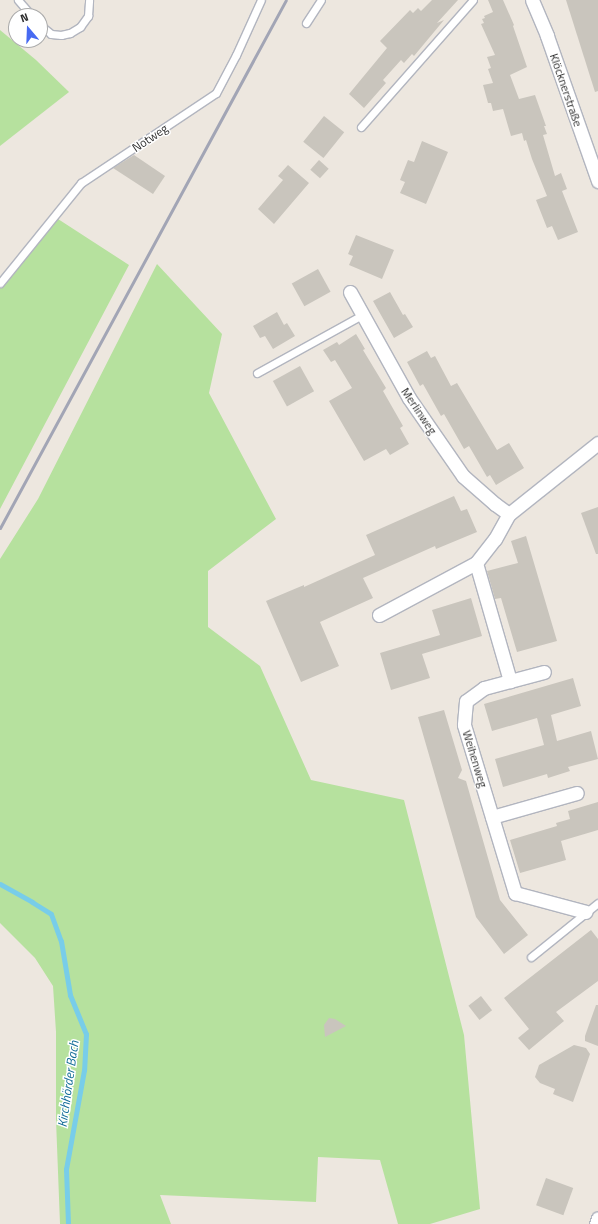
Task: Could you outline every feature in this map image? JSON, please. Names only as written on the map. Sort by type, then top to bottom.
[{"type":"street","name":"Klöcknerstraße","points":[[532,0],[547,36],[598,181]]},
{"type":"street","name":"Merlinweg","points":[[350,292],[409,398],[463,476],[495,504],[509,514]]},
{"type":"street","points":[[379,615],[476,563],[495,539],[509,514],[598,443]]},
{"type":"street","points":[[476,563],[510,681]]},
{"type":"street","name":"Weihenweg","points":[[544,672],[484,688],[466,701],[464,725],[515,893],[594,908]]},
{"type":"street","points":[[492,818],[577,793]]},
{"type":"street","points":[[596,1224],[598,1218]]},
{"type":"lane","points":[[18,0],[25,8]]},
{"type":"lane","points":[[48,32],[51,34],[61,35],[80,27],[88,16],[89,0]]},
{"type":"lane","name":"Notweg","points":[[0,283],[17,260],[81,183],[216,93],[236,55],[261,0]]},
{"type":"lane","points":[[306,23],[321,0]]},
{"type":"lane","points":[[361,127],[473,0]]},
{"type":"lane","points":[[257,373],[362,315]]},
{"type":"lane","points":[[531,957],[594,908]]},
{"type":"green space","points":[[0,30],[8,37],[8,48],[22,48],[69,92],[0,146]]},
{"type":"green space","points":[[58,219],[129,265],[0,509],[0,280],[18,264]]},
{"type":"green space","points":[[157,264],[222,334],[209,393],[276,519],[208,571],[208,627],[260,666],[311,780],[404,800],[464,1035],[480,1209],[430,1224],[398,1224],[380,1160],[318,1157],[316,1202],[160,1195],[171,1224],[60,1224],[56,1120],[56,1032],[53,986],[35,958],[0,923],[0,559],[38,499]]},
{"type":"building","points":[[432,0],[458,0],[437,23],[444,20],[414,56],[412,54],[404,63],[401,60],[383,80],[386,83],[364,108],[349,94],[387,48],[380,41],[410,10],[413,13],[418,8],[421,11]]},
{"type":"building","points":[[488,0],[503,0],[514,25],[513,26],[527,67],[510,75],[519,99],[535,95],[546,126],[544,126],[547,134],[543,135],[555,176],[561,173],[567,189],[562,191],[578,232],[558,240],[552,226],[547,228],[536,200],[547,196],[526,140],[524,141],[522,133],[511,136],[503,109],[493,111],[491,103],[488,103],[483,85],[493,83],[488,69],[491,68],[487,57],[495,55],[481,24],[484,23],[482,19],[485,18],[484,16],[493,12]]},
{"type":"building","points":[[566,0],[598,0],[598,91],[595,92]]},
{"type":"building","points":[[324,116],[344,132],[323,158],[303,142]]},
{"type":"building","points":[[422,141],[448,152],[426,204],[400,193],[405,182],[400,180],[408,160],[414,162]]},
{"type":"building","points":[[134,155],[165,176],[153,194],[113,168]]},
{"type":"building","points":[[319,160],[329,169],[320,178],[310,170]]},
{"type":"building","points":[[288,165],[309,183],[274,224],[258,209],[283,180],[278,176]]},
{"type":"building","points":[[356,235],[394,250],[382,279],[349,265],[353,256],[348,254]]},
{"type":"building","points":[[318,269],[331,292],[304,306],[292,284]]},
{"type":"building","points":[[390,292],[403,315],[405,314],[413,327],[394,338],[373,301]]},
{"type":"building","points":[[277,312],[284,325],[287,323],[295,336],[273,349],[265,336],[260,338],[253,326]]},
{"type":"building","points":[[356,334],[365,349],[363,350],[386,388],[383,391],[403,426],[400,428],[409,444],[390,455],[386,449],[364,461],[329,401],[352,388],[335,360],[331,362],[323,350],[337,342],[339,345]]},
{"type":"building","points":[[427,351],[431,358],[435,356],[451,386],[457,383],[497,450],[509,443],[524,468],[496,485],[490,475],[487,477],[469,446],[464,449],[444,414],[441,416],[423,384],[420,386],[407,362]]},
{"type":"building","points":[[300,366],[314,391],[287,406],[273,381]]},
{"type":"building","points":[[454,496],[461,511],[467,509],[477,532],[436,549],[435,546],[363,578],[373,598],[320,622],[339,666],[301,682],[266,601],[304,585],[304,587],[375,555],[366,535]]},
{"type":"building","points":[[598,507],[598,554],[596,554],[581,513]]},
{"type":"building","points":[[526,536],[557,641],[517,652],[501,598],[495,599],[487,571],[518,563],[511,541]]},
{"type":"building","points":[[471,598],[482,636],[422,654],[430,678],[391,690],[380,653],[440,635],[432,610]]},
{"type":"building","points":[[573,678],[581,706],[551,715],[557,741],[591,731],[598,759],[568,767],[570,771],[548,778],[547,774],[503,787],[495,759],[544,745],[537,718],[492,731],[484,704]]},
{"type":"building","points":[[444,710],[462,770],[458,778],[466,781],[500,900],[528,935],[504,954],[476,917],[418,717]]},
{"type":"building","points":[[598,802],[598,830],[561,841],[566,860],[520,873],[510,840],[557,826],[556,823],[570,819],[568,811]]},
{"type":"building","points":[[591,930],[598,939],[598,981],[556,1012],[564,1021],[529,1050],[518,1038],[529,1029],[504,998]]},
{"type":"building","points":[[481,996],[492,1010],[479,1020],[468,1006]]},
{"type":"building","points":[[596,1005],[598,1005],[598,1046],[585,1041],[585,1036]]},
{"type":"building","points":[[329,1018],[335,1019],[346,1026],[325,1037],[324,1025]]},
{"type":"building","points":[[574,1045],[586,1048],[590,1054],[573,1102],[553,1094],[555,1089],[540,1083],[535,1077],[539,1065]]},
{"type":"building","points":[[546,1178],[573,1188],[563,1215],[536,1205]]},
{"type":"waterway","name":"Kirchhörder Bach","points":[[0,884],[51,914],[61,941],[70,995],[86,1034],[84,1070],[66,1169],[68,1224]]},
{"type":"railway","points":[[0,528],[286,0]]}]
